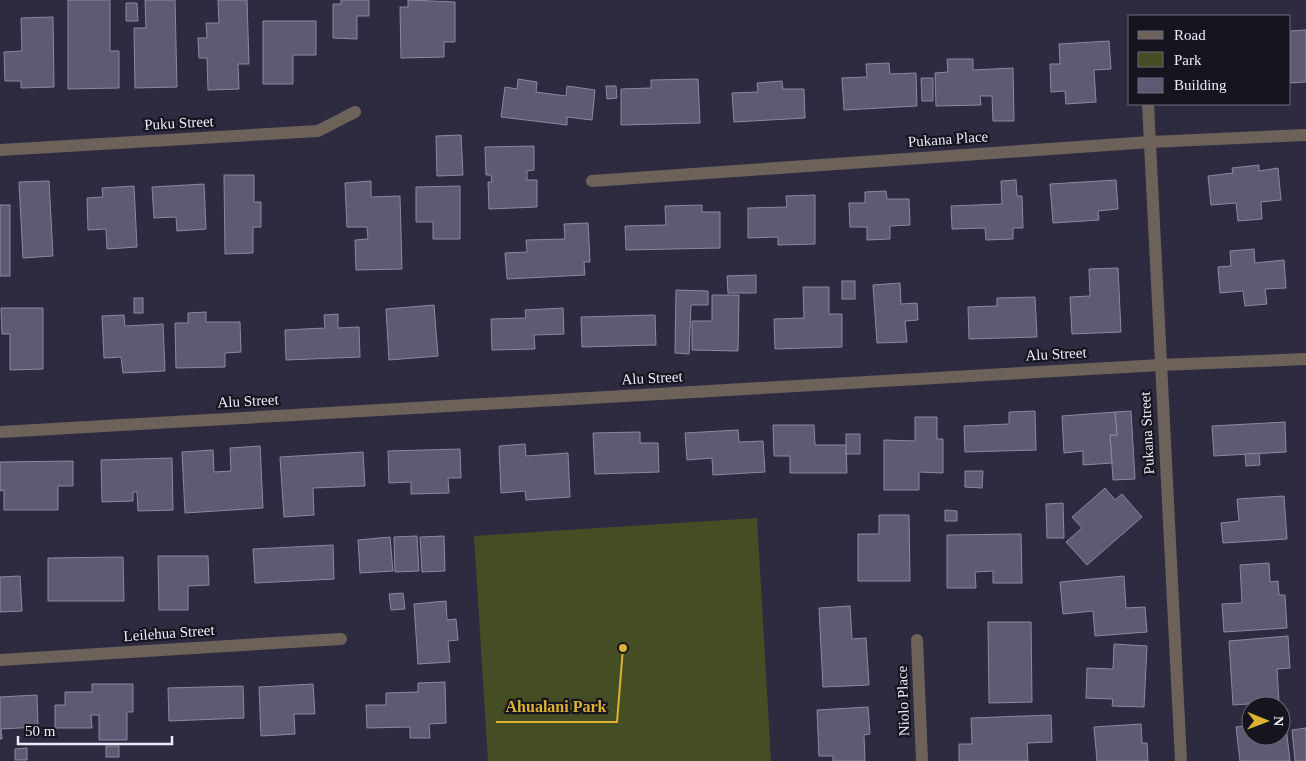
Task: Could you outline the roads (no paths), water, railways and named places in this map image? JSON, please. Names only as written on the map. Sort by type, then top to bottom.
[{"type":"street","name":"Pukana Street","points":[[1148,105],[1181,761]]},
{"type":"street","name":"Puku Street","points":[[0,150],[318,131],[356,112]]},
{"type":"street","name":"Pukana Place","points":[[592,181],[1150,142],[1306,135]]},
{"type":"street","name":"Alu Street","points":[[0,432],[1160,364],[1306,359]]},
{"type":"street","name":"Leilehua Street","points":[[0,660],[341,639]]},
{"type":"street","name":"Niolo Place","points":[[917,640],[922,761]]},
{"type":"place","name":"Ahualani Park","points":[[623,648]]}]
